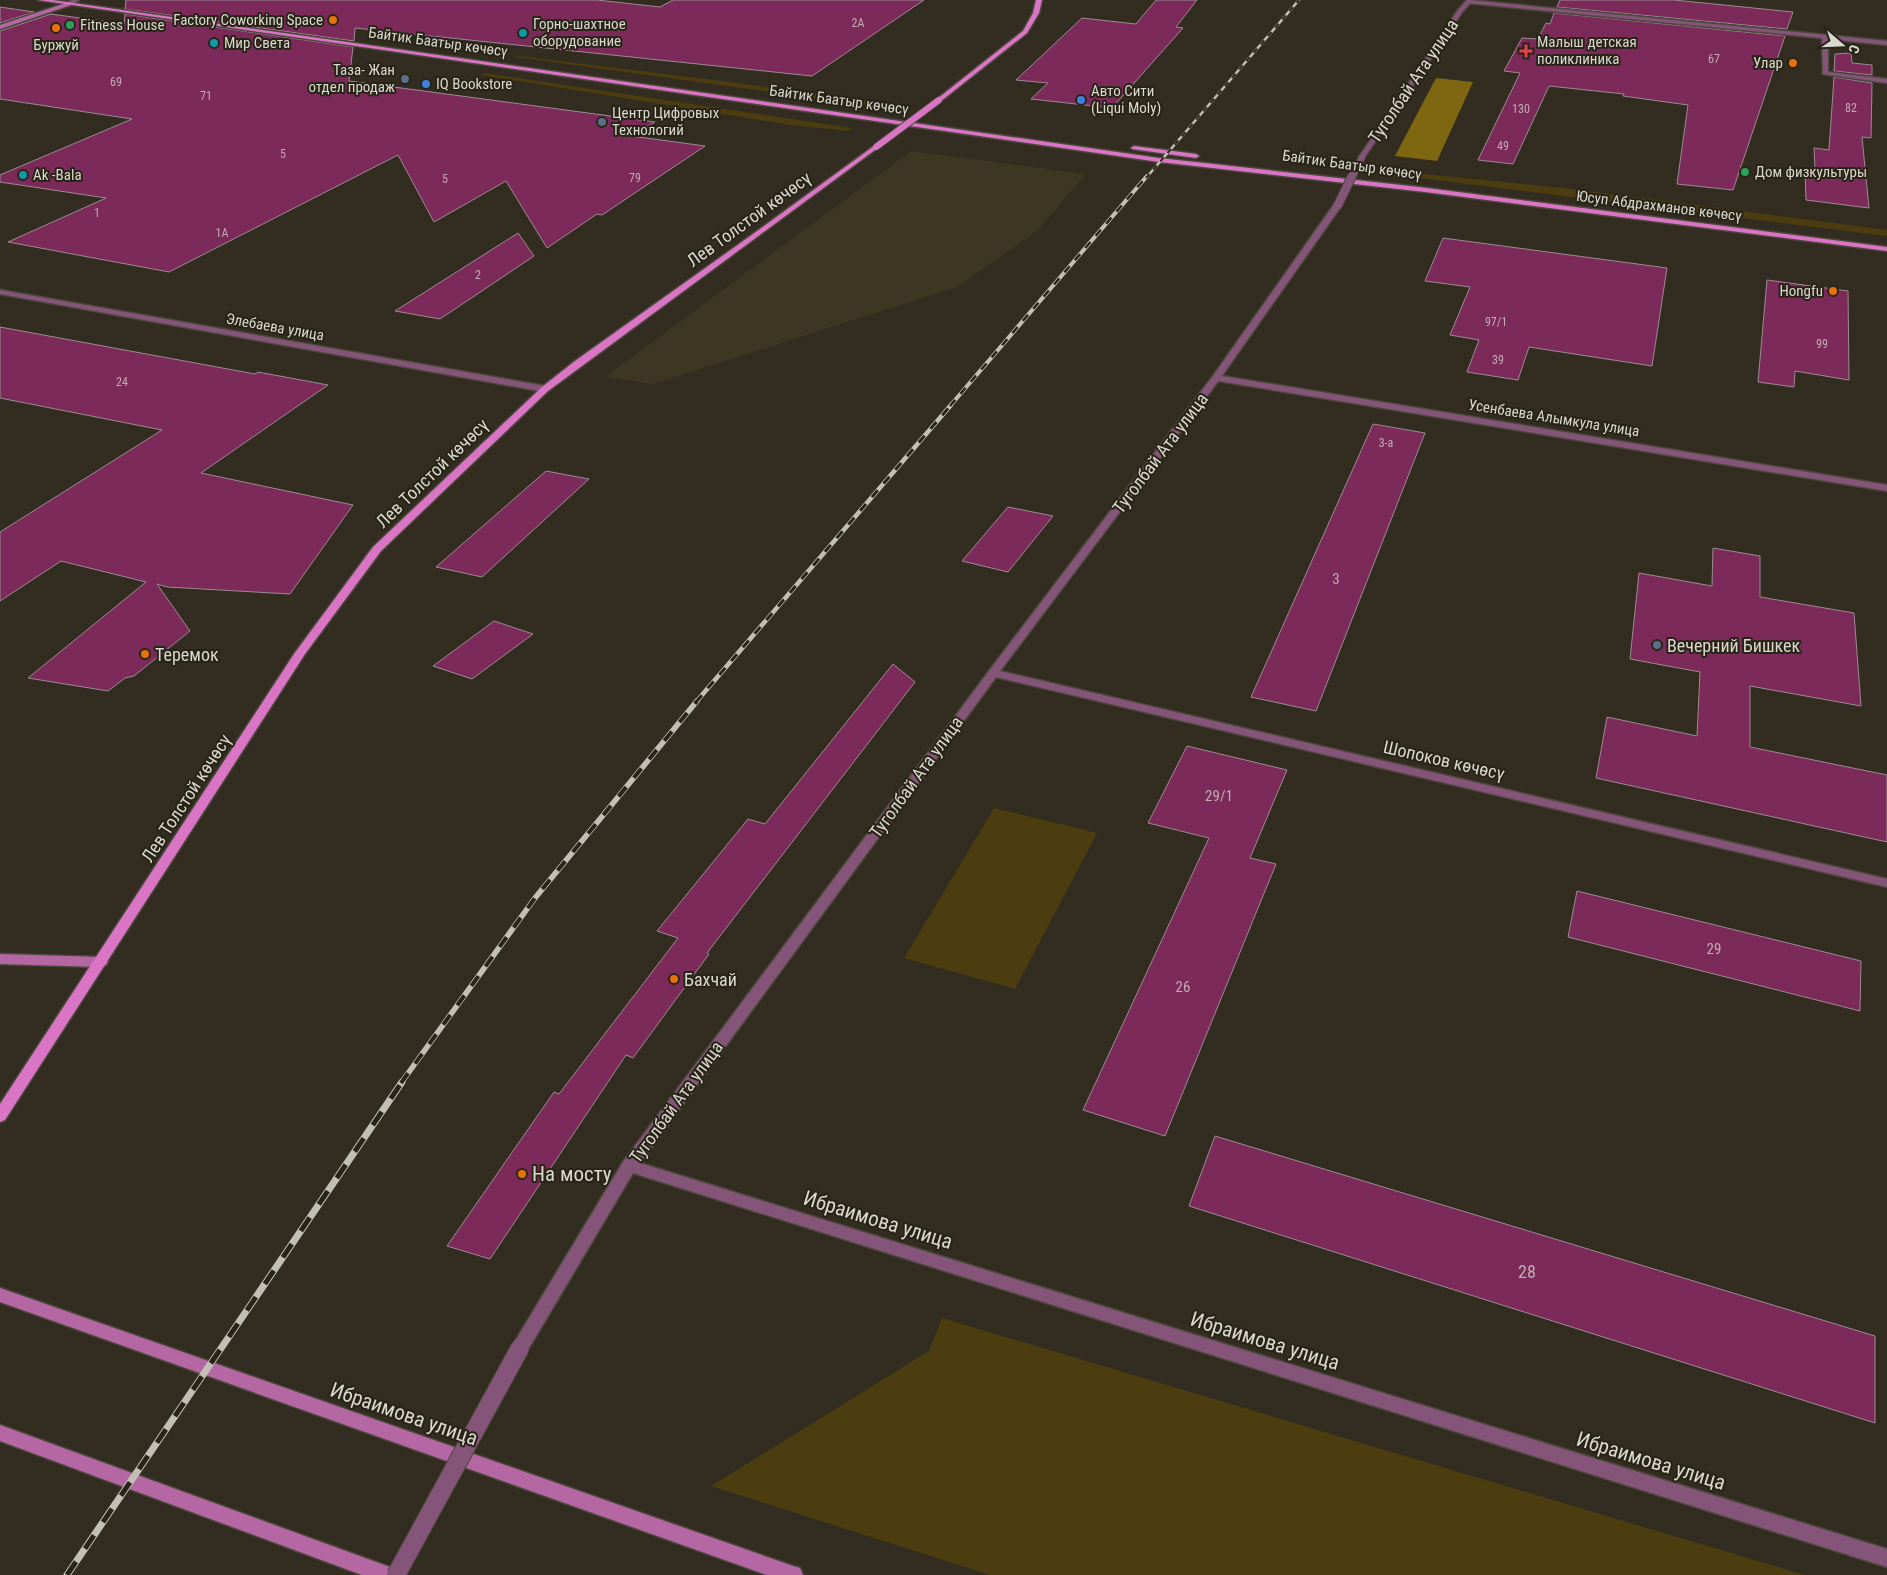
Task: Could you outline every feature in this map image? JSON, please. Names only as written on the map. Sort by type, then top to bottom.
[{"type":"main road","name":"Байтик Баатыр көчөсү","points":[[41,0],[1159,160],[1427,190]]},
{"type":"main road","name":"Лев Толстой көчөсү","points":[[0,1116],[300,654],[335,604],[378,549],[545,389],[939,100],[1025,32],[1036,13],[1039,0]]},
{"type":"main road","points":[[0,27],[68,4]]},
{"type":"main road","name":"Юсуп Абдрахманов көчөсү","points":[[1427,190],[1887,250]]},
{"type":"main road","points":[[0,959],[101,962]]},
{"type":"main road","name":"Ибраимова улица","points":[[0,1295],[793,1575]]},
{"type":"main road","points":[[0,1433],[387,1575]]},
{"type":"street","points":[[68,4],[76,0]]},
{"type":"street","points":[[1469,1],[1887,43]]},
{"type":"street","name":"Туголбай Ата улица","points":[[396,1575],[520,1348],[629,1166],[993,673],[1216,378],[1338,205],[1362,157],[1469,1]]},
{"type":"street","points":[[1825,37],[1825,73],[1836,76],[1887,80]]},
{"type":"street","name":"Элебаева улица","points":[[0,292],[545,389]]},
{"type":"street","name":"Усенбаева Алымкула улица","points":[[1216,378],[1887,488]]},
{"type":"street","name":"Шопоков көчөсү","points":[[993,673],[1887,883]]},
{"type":"street","name":"Ибраимова улица","points":[[629,1166],[1887,1558]]},
{"type":"shaded area","points":[[516,57],[738,83],[884,104],[880,107]]},
{"type":"shaded area","points":[[484,73],[852,128],[848,131],[791,125],[481,75]]},
{"type":"shaded area","points":[[1436,78],[1473,82],[1437,161],[1395,156]]},
{"type":"shaded area","points":[[911,151],[1086,174],[1037,231],[957,287],[653,384],[605,377]]},
{"type":"shaded area","points":[[1414,173],[1564,188],[1887,230],[1887,236],[1412,177]]},
{"type":"shaded area","points":[[994,808],[1097,833],[1015,989],[904,958]]},
{"type":"shaded area","points":[[942,1318],[1805,1575],[990,1575],[711,1486],[929,1351]]},
{"type":"building","points":[[126,0],[597,0],[660,7],[673,0],[924,0],[812,76],[355,28],[354,41],[125,9]]},
{"type":"building","points":[[1156,0],[1197,0],[1176,27],[1183,28],[1112,108],[1031,99],[1048,83],[1016,80],[1082,18],[1136,24]]},
{"type":"building","points":[[1560,0],[1674,0],[1793,12],[1787,29],[1557,7]]},
{"type":"building","points":[[0,7],[34,12],[0,23]]},
{"type":"building","points":[[1554,13],[1785,36],[1733,190],[1677,184],[1688,105],[1623,96],[1624,94],[1549,86],[1513,164],[1478,160],[1520,73],[1504,71],[1522,38],[1538,39],[1546,23],[1550,24]]},
{"type":"building","points":[[51,14],[124,24],[125,14],[353,47],[349,81],[655,122],[631,136],[705,146],[602,215],[597,214],[547,248],[506,181],[434,222],[398,155],[169,272],[8,242],[106,198],[0,182],[0,175],[132,119],[0,99],[0,31]]},
{"type":"building","points":[[1851,53],[1852,63],[1872,65],[1872,75],[1834,71],[1835,54]]},
{"type":"building","points":[[1834,77],[1872,83],[1871,138],[1862,137],[1869,208],[1806,200],[1805,169],[1815,170],[1814,148],[1829,150]]},
{"type":"building","points":[[518,233],[534,256],[440,319],[395,311]]},
{"type":"building","points":[[1443,238],[1667,268],[1652,366],[1529,347],[1518,380],[1467,372],[1479,340],[1450,335],[1470,287],[1425,281]]},
{"type":"building","points":[[1767,280],[1848,291],[1849,380],[1795,371],[1794,387],[1758,382]]},
{"type":"building","points":[[0,327],[255,374],[258,372],[328,385],[201,473],[353,505],[290,594],[167,587],[157,584],[190,631],[134,676],[125,678],[108,691],[28,678],[146,582],[61,561],[0,601],[0,532],[162,430],[0,398]]},
{"type":"building","points":[[1373,424],[1425,433],[1316,711],[1251,697]]},
{"type":"building","points":[[546,471],[589,479],[482,577],[436,567]]},
{"type":"building","points":[[1008,507],[1053,516],[1008,572],[962,561]]},
{"type":"building","points":[[1713,548],[1760,556],[1760,597],[1854,613],[1861,706],[1750,686],[1750,747],[1887,775],[1887,842],[1596,778],[1607,717],[1697,736],[1700,672],[1630,659],[1639,573],[1712,586]]},
{"type":"building","points":[[494,621],[533,634],[472,679],[433,666]]},
{"type":"building","points":[[893,664],[915,682],[707,953],[709,954],[633,1058],[626,1055],[490,1259],[447,1246],[554,1092],[559,1094],[678,938],[657,931],[748,819],[765,824]]},
{"type":"building","points":[[1187,746],[1287,770],[1250,858],[1276,864],[1165,1136],[1083,1110],[1209,838],[1148,823]]},
{"type":"building","points":[[1577,891],[1861,961],[1860,1011],[1568,937]]},
{"type":"building","points":[[1215,1136],[1875,1336],[1875,1423],[1189,1206]]},
{"type":"railway","points":[[1146,178],[1299,0]]},
{"type":"railway","points":[[950,406],[1147,176]]},
{"type":"railway","points":[[696,702],[951,405]]},
{"type":"railway","points":[[401,1083],[535,898],[697,701]]},
{"type":"railway","points":[[67,1575],[402,1082]]},
{"type":"place","name":"Factory Coworking Space","points":[[333,20]]},
{"type":"place","name":"Fitness House","points":[[70,25]]},
{"type":"place","name":"Буржуй","points":[[56,28]]},
{"type":"place","name":"Горно-шахтное оборудование","points":[[523,33]]},
{"type":"place","name":"Мир Света","points":[[214,43]]},
{"type":"place","name":"Малыш детская поликлиника","points":[[1526,51]]},
{"type":"place","name":"Улар","points":[[1793,63]]},
{"type":"place","name":"Таза- Жан отдел продаж","points":[[405,79]]},
{"type":"place","name":"IQ Bookstore","points":[[426,84]]},
{"type":"place","name":"Авто Сити (Liqui Moly)","points":[[1081,100]]},
{"type":"place","name":"Центр Цифровых Технологий","points":[[602,122]]},
{"type":"place","name":"Дом физкультуры","points":[[1745,172]]},
{"type":"place","name":"Ak -Bala","points":[[23,175]]},
{"type":"place","name":"Hongfu","points":[[1833,291]]},
{"type":"place","name":"Вечерний Бишкек","points":[[1657,645]]},
{"type":"place","name":"Теремок","points":[[145,654]]},
{"type":"place","name":"Бахчай","points":[[674,979]]},
{"type":"place","name":"На мосту","points":[[522,1174]]}]
